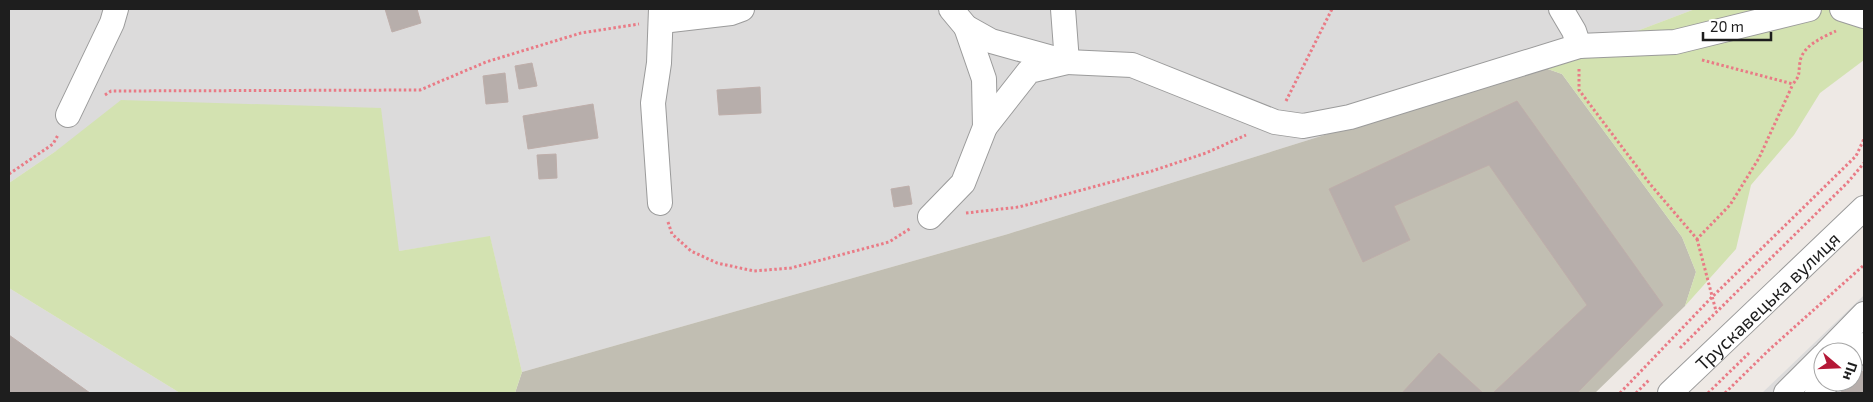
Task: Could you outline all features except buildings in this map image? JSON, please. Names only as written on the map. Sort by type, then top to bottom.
[{"type":"street","points":[[68,115],[112,22],[116,9]]},
{"type":"street","points":[[660,203],[654,103],[661,15],[731,13],[742,9]]},
{"type":"street","points":[[951,9],[966,27],[984,79],[985,128]]},
{"type":"street","points":[[1063,9],[1067,62]]},
{"type":"street","points":[[1561,9],[1574,31],[1579,46]]},
{"type":"street","points":[[966,27],[991,41],[1067,62],[1132,65],[1275,122],[1303,126],[1350,117],[1579,46],[1675,42],[1809,9]]},
{"type":"street","points":[[1840,20],[1864,16]]},
{"type":"street","points":[[930,216],[963,184],[985,128],[1029,70],[1067,62]]},
{"type":"street","name":"Трускавецька вулиця","points":[[1670,393],[1864,208]]},
{"type":"street","points":[[1837,342],[1864,314]]},
{"type":"street","points":[[1786,393],[1813,366]]},
{"type":"path","points":[[660,203],[672,234],[691,251],[717,263],[754,271],[791,268],[890,242],[930,216],[1019,207],[1152,171],[1206,153],[1275,122],[1332,9]]},
{"type":"path","points":[[102,96],[111,91],[161,90],[420,90],[486,62],[581,33],[661,15]]},
{"type":"path","points":[[1697,239],[1730,205],[1750,174],[1793,84],[1800,75],[1800,61],[1804,50],[1824,36],[1840,20]]},
{"type":"path","points":[[1579,46],[1579,90],[1650,184],[1697,239],[1723,341]]},
{"type":"path","points":[[1692,59],[1793,84]]},
{"type":"path","points":[[9,174],[53,144],[68,115]]},
{"type":"path","points":[[1620,393],[1712,298],[1856,156],[1864,140]]},
{"type":"path","points":[[1676,352],[1848,182],[1864,163]]},
{"type":"path","points":[[1725,393],[1770,348],[1864,265]]},
{"type":"path","points":[[1636,393],[1656,373]]},
{"type":"shaded area","points":[[9,9],[1695,9],[1542,67],[1008,234],[522,372],[490,237],[399,251],[56,151],[9,183]]},
{"type":"shaded area","points":[[1542,67],[1562,74],[1682,237],[1696,272],[1685,306],[1595,393],[515,393],[522,372],[1008,234]]},
{"type":"shaded area","points":[[9,288],[180,393],[9,393]]},
{"type":"shaded area","points":[[1864,295],[1864,393],[1762,393],[1813,344],[1813,392],[1863,392],[1863,342],[1815,342]]},
{"type":"green space","points":[[1695,9],[1864,9],[1864,60],[1820,93],[1794,135],[1751,185],[1736,249],[1685,306],[1696,272],[1682,237],[1562,74],[1542,67]]},
{"type":"green space","points":[[121,100],[381,108],[399,251],[490,236],[522,372],[515,393],[180,393],[9,288],[9,183],[56,151]]}]
